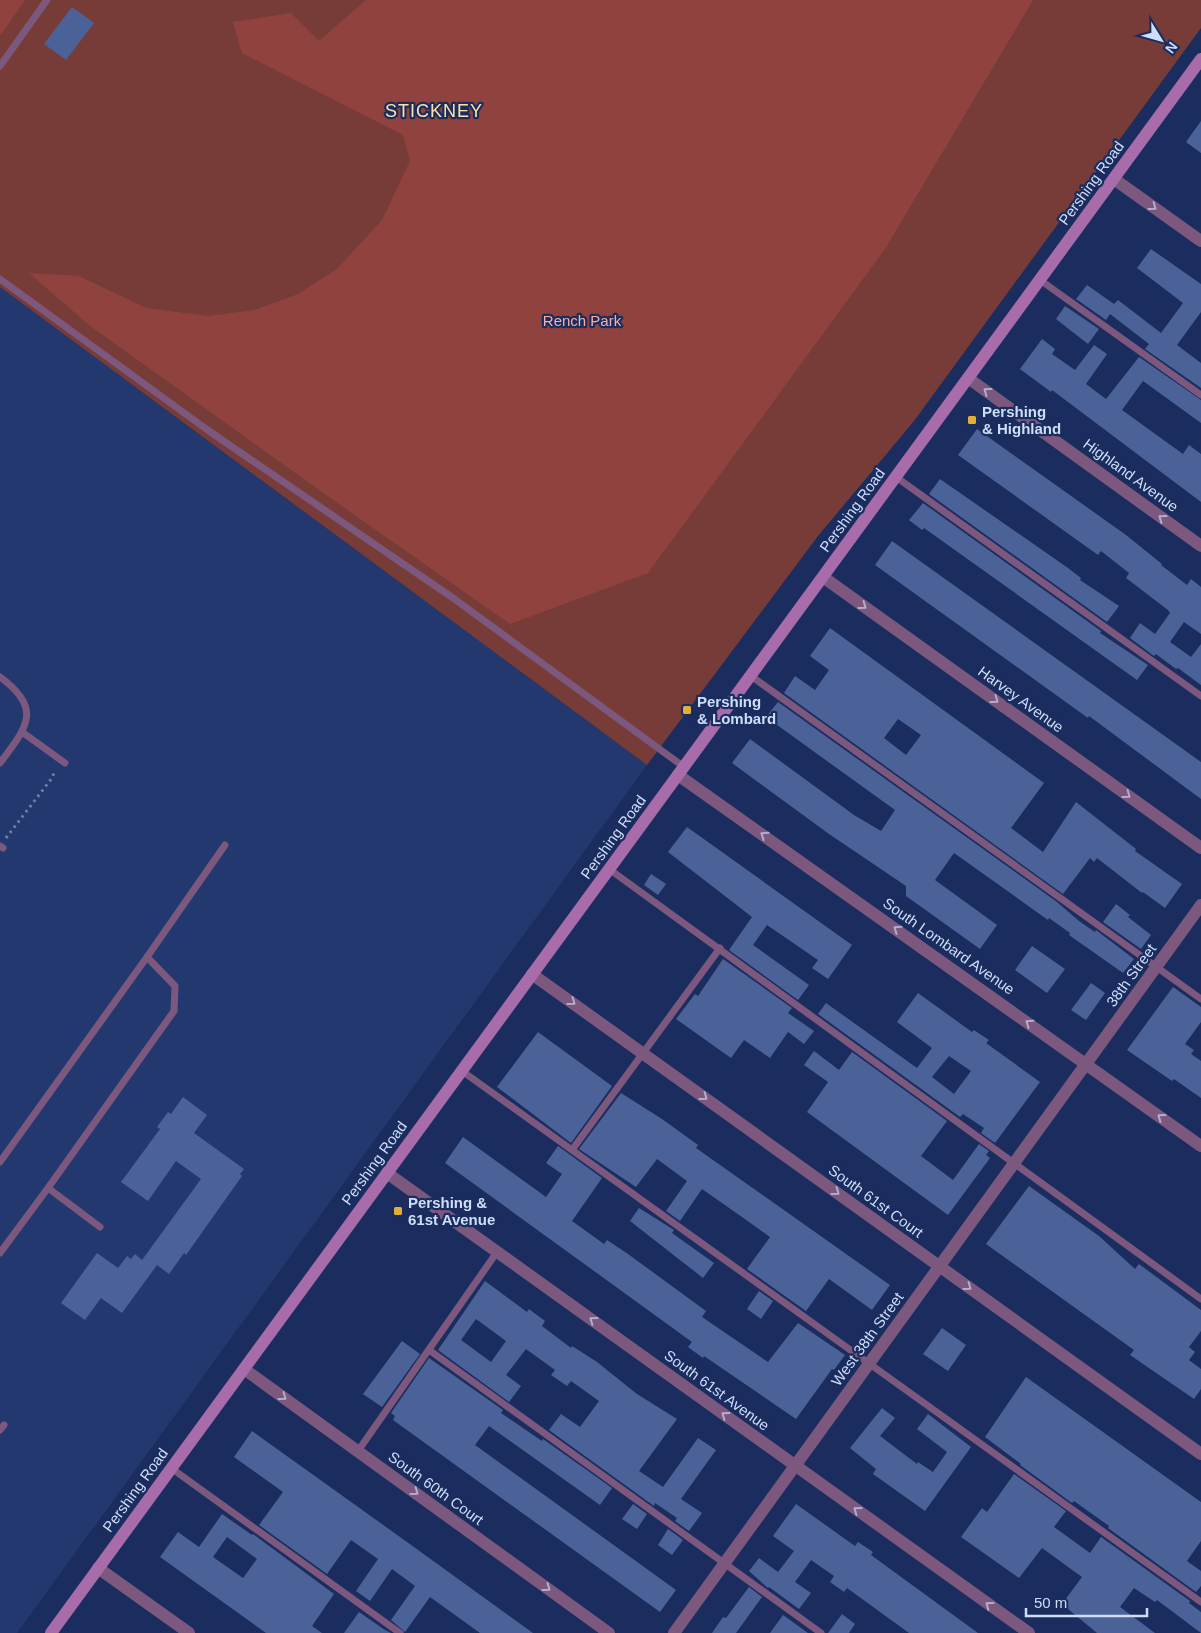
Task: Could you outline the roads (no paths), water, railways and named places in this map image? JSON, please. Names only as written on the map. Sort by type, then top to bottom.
[{"type":"main road","name":"Pershing Road","points":[[51,1633],[1201,60]]},
{"type":"street","points":[[1114,179],[1201,242]]},
{"type":"street","name":"Highland Avenue","points":[[968,378],[1201,546]]},
{"type":"street","name":"Harvey Avenue","points":[[823,577],[1201,848]]},
{"type":"street","name":"South Lombard Avenue","points":[[681,771],[1201,1146]]},
{"type":"street","name":"38th Street","points":[[1087,1064],[1201,905]]},
{"type":"street","name":"South 61st Court","points":[[532,974],[1201,1454]]},
{"type":"street","name":"West 38th Street","points":[[674,1633],[1087,1064]]},
{"type":"street","name":"South 61st Avenue","points":[[387,1173],[1029,1633]]},
{"type":"street","name":"South 60th Court","points":[[244,1369],[610,1633]]},
{"type":"street","points":[[98,1568],[188,1633]]},
{"type":"lane","points":[[0,66],[48,0]]},
{"type":"lane","points":[[0,279],[209,432],[453,598],[681,771]]},
{"type":"lane","points":[[1040,280],[1201,395]]},
{"type":"lane","points":[[896,477],[1201,696]]},
{"type":"lane","points":[[751,676],[1201,999]]},
{"type":"lane","points":[[0,677],[26,703],[27,720],[22,732],[0,763]]},
{"type":"lane","points":[[22,732],[65,762]]},
{"type":"lane","points":[[0,1162],[225,845]]},
{"type":"lane","points":[[609,870],[720,948],[1201,1299]]},
{"type":"lane","points":[[572,1150],[720,948]]},
{"type":"lane","points":[[0,1253],[174,1011],[175,986],[147,956]]},
{"type":"lane","points":[[462,1071],[1201,1602]]},
{"type":"lane","points":[[48,1188],[100,1227]]},
{"type":"lane","points":[[358,1451],[497,1252]]},
{"type":"lane","points":[[429,1350],[821,1633]]},
{"type":"lane","points":[[171,1468],[400,1633]]},
{"type":"place","name":"Pershing & Highland","points":[[972,420]]},
{"type":"place","name":"Pershing & Lombard","points":[[687,710]]},
{"type":"place","name":"Pershing & 61st Avenue","points":[[398,1211]]},
{"type":"district","name":"STICKNEY","points":[[434,111]]},
{"type":"park label","name":"Rench Park","points":[[582,320]]}]
